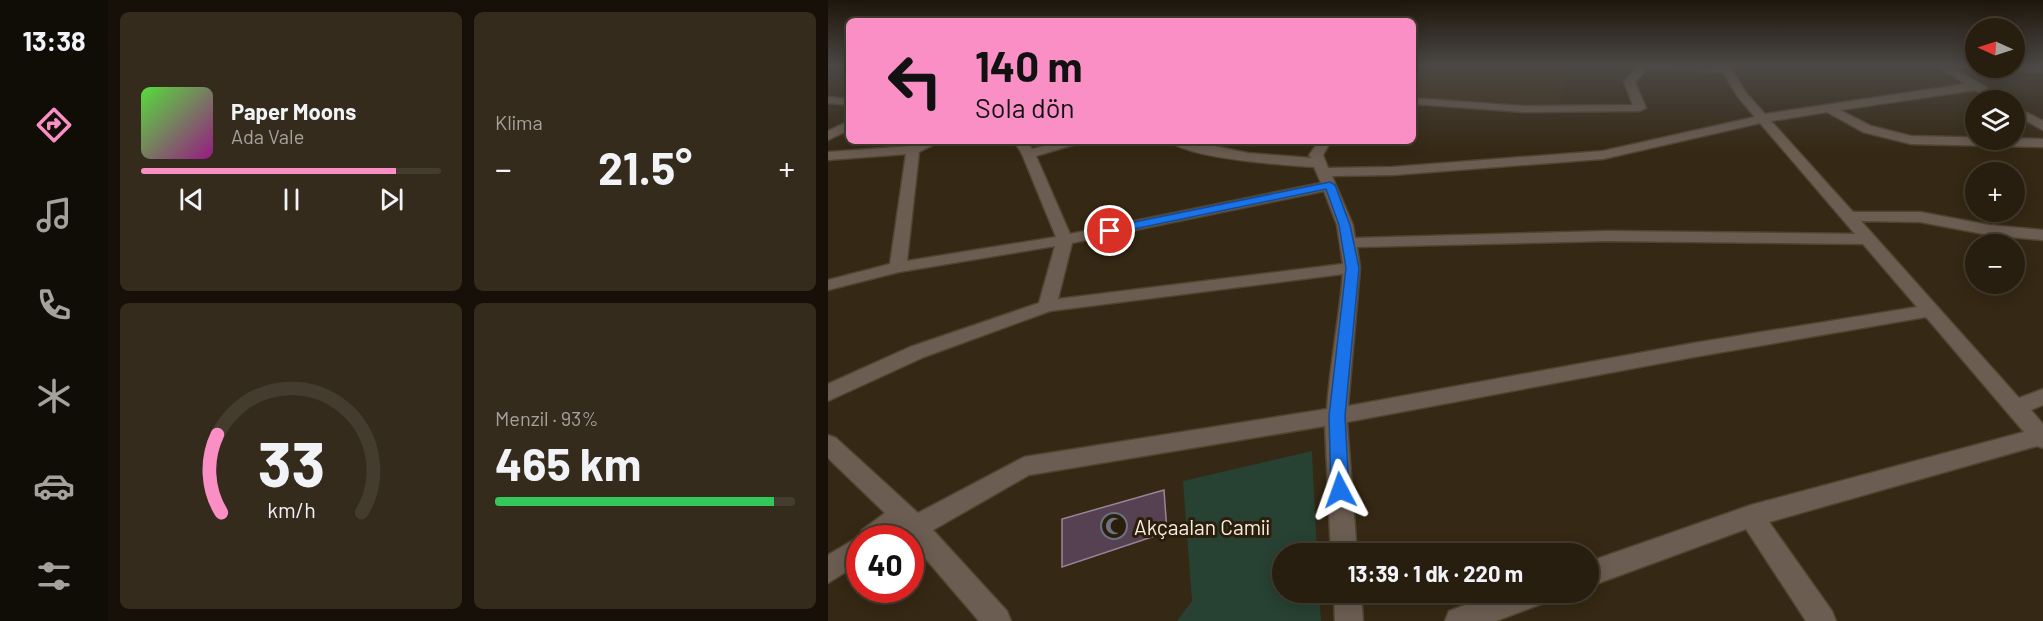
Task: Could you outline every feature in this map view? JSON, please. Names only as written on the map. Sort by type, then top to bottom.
[{"type":"street","points":[[1416,101],[1524,109],[1640,108],[1634,94]]},
{"type":"street","points":[[1599,571],[1751,516],[2042,437],[1741,94]]},
{"type":"street","points":[[1187,144],[1254,159],[1323,163],[1393,171],[1591,157],[1627,151],[1764,118],[1926,94]]},
{"type":"street","points":[[828,100],[846,102]]},
{"type":"street","points":[[1830,109],[1867,129],[1911,140],[2043,143]]},
{"type":"street","points":[[2025,115],[2043,126]]},
{"type":"street","points":[[828,136],[846,127]]},
{"type":"street","points":[[828,156],[913,150],[928,144]]},
{"type":"street","points":[[1047,306],[1065,240],[1025,147],[1052,144]]},
{"type":"street","points":[[898,267],[913,150]]},
{"type":"street","points":[[828,285],[898,267],[1065,240],[1323,163]]},
{"type":"street","points":[[1323,163],[1348,243],[1352,268],[1337,416],[1343,543]]},
{"type":"street","points":[[1848,216],[1920,217],[2040,238]]},
{"type":"street","points":[[1348,243],[1476,236],[1636,234],[1867,238]]},
{"type":"street","points":[[828,393],[916,352],[1047,306],[1352,268]]},
{"type":"street","points":[[900,525],[1024,466],[1337,416],[1694,350],[1930,311]]},
{"type":"street","points":[[2017,407],[2043,397]]},
{"type":"street","points":[[828,444],[909,521],[997,621]]},
{"type":"street","points":[[1751,516],[1822,621]]},
{"type":"street","points":[[828,571],[846,558]]},
{"type":"street","points":[[1348,603],[1349,621]]},
{"type":"street","points":[[1459,621],[1509,603]]},
{"type":"shaded area","points":[[1416,94],[1563,94],[1560,106],[1416,98]]},
{"type":"green space","points":[[1312,451],[1317,543],[1272,543],[1272,603],[1320,603],[1321,621],[1177,621],[1192,601],[1183,481]]},
{"type":"building","name":"Akçaalan Camii","points":[[1164,490],[1167,532],[1062,567],[1062,519]]},
{"type":"place","name":"Akçaalan Camii","points":[[1114,526]]},
{"type":"route","points":[[1110,231],[1330,185],[1345,225],[1352,268],[1348,317],[1341,352],[1336,426],[1340,490]]}]
